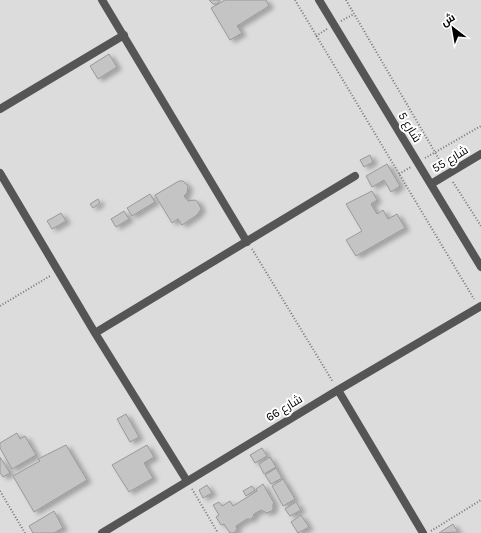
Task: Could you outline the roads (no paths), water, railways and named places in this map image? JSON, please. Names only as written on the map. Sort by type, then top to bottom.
[{"type":"street","points":[[102,0],[247,242]]},
{"type":"street","name":"شارع 5","points":[[319,0],[481,267]]},
{"type":"street","points":[[0,109],[124,35]]},
{"type":"street","name":"شارع 55","points":[[431,184],[481,154]]},
{"type":"street","points":[[0,173],[95,333],[187,481]]},
{"type":"street","points":[[95,333],[355,176]]},
{"type":"street","name":"شارع 66","points":[[102,533],[480,306]]},
{"type":"street","points":[[338,390],[423,533]]}]
